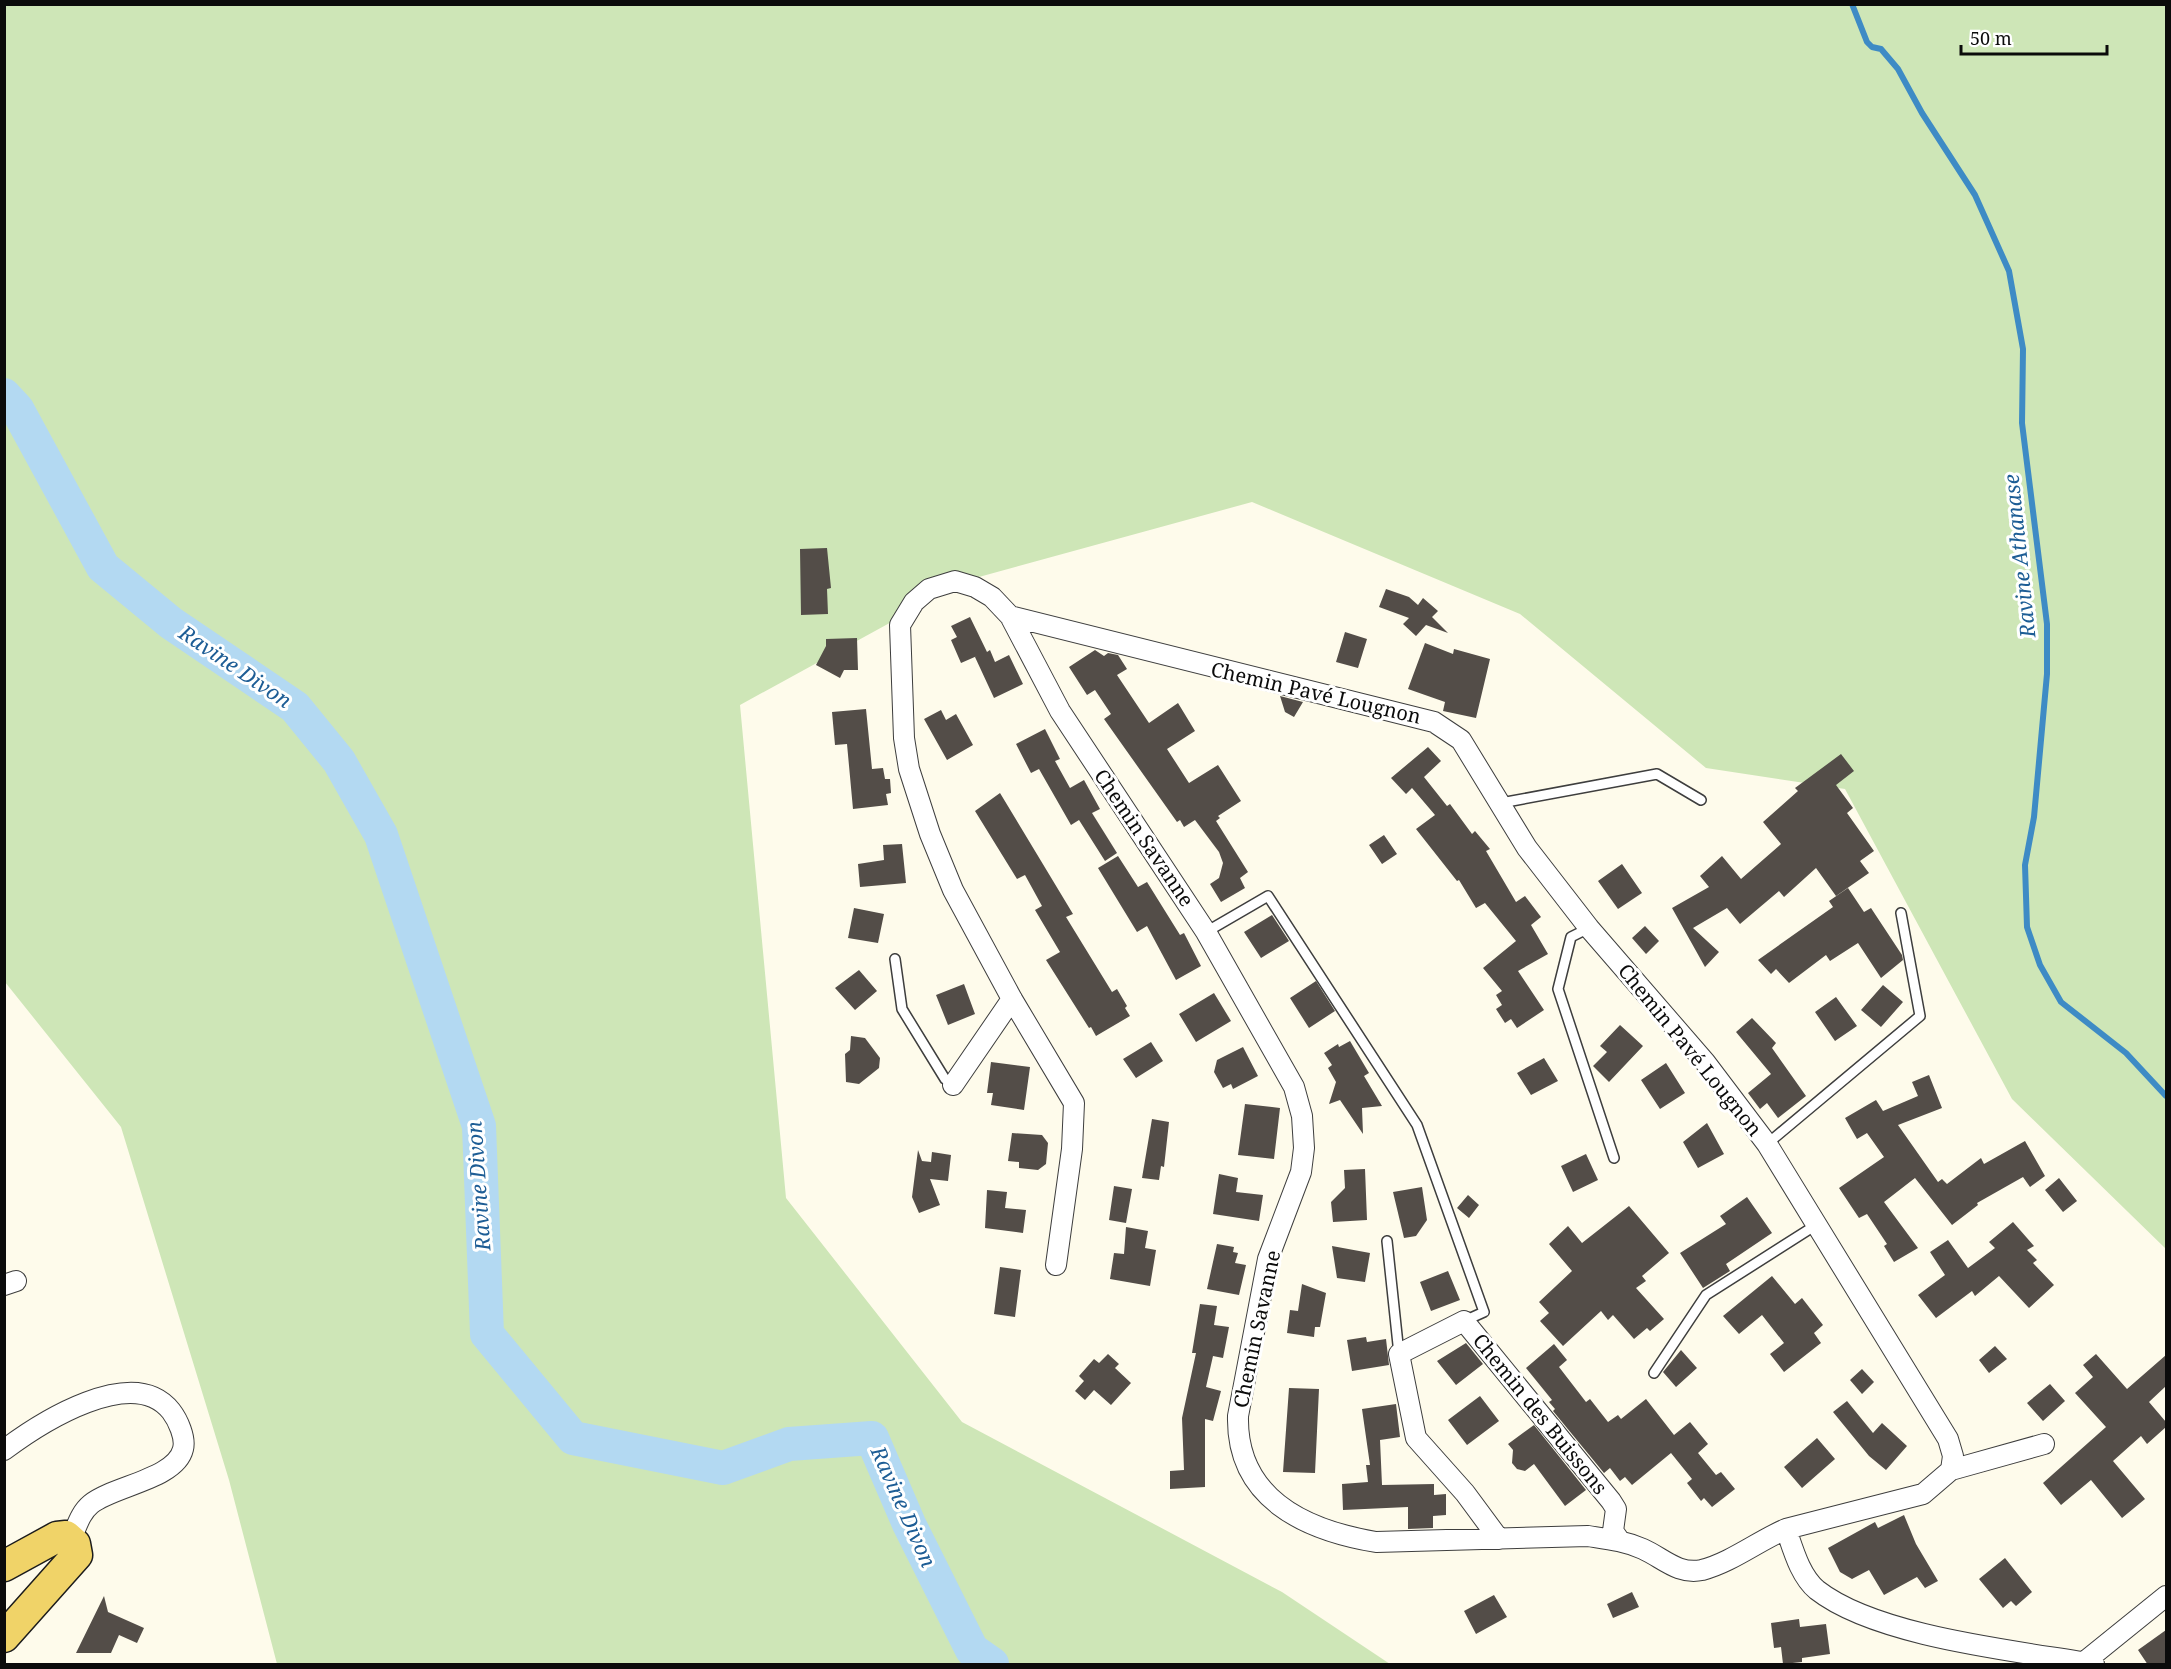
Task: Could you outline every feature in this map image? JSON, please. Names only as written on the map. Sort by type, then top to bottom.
[{"type":"main road","points":[[4,1566],[48,1540],[66,1536],[71,1539],[77,1556],[4,1637]]},
{"type":"street","name":"Chemin Savanne","points":[[1056,1265],[1073,1138],[1074,1103],[1012,999],[953,890],[930,834],[909,769],[904,738],[900,626],[914,602],[929,589],[955,581],[975,587],[992,597],[1010,616],[1060,711],[1206,932],[1294,1087],[1302,1116],[1304,1148],[1301,1172],[1268,1258],[1238,1416],[1237,1441],[1244,1461],[1261,1491],[1310,1524],[1341,1536],[1376,1542],[1588,1536],[1620,1541],[1643,1549],[1676,1569],[1701,1570],[1740,1554],[1786,1529]]},
{"type":"street","name":"Chemin Pavé Lougnon","points":[[1010,616],[1434,722],[1461,741],[1501,802],[1527,848],[1589,928],[1705,1062],[1767,1144],[1938,1420],[1953,1456],[1951,1470]]},
{"type":"street","points":[[953,1084],[1012,999]]},
{"type":"street","name":"Chemin des Buissons","points":[[1399,1354],[1464,1321],[1611,1501],[1616,1509],[1613,1531],[1620,1541]]},
{"type":"street","points":[[1399,1354],[1416,1438],[1465,1493],[1499,1539]]},
{"type":"street","points":[[4,1450],[40,1425],[99,1396],[114,1393],[150,1397],[166,1405],[175,1416],[184,1448],[178,1460],[163,1471],[93,1502],[82,1513],[71,1539]]},
{"type":"street","points":[[2044,1444],[1951,1470],[1923,1494],[1786,1529],[1796,1560],[1815,1589],[1853,1610],[1895,1626],[1951,1639],[2088,1664],[2166,1596]]},
{"type":"lane","points":[[1501,802],[1657,774],[1701,800]]},
{"type":"lane","points":[[1206,932],[1268,896],[1417,1125],[1484,1312],[1464,1321]]},
{"type":"lane","points":[[1767,1144],[1920,1016],[1900,913]]},
{"type":"lane","points":[[1589,928],[1571,938],[1558,989],[1614,1158]]},
{"type":"lane","points":[[895,959],[902,1009],[945,1079],[953,1084]]},
{"type":"lane","points":[[1654,1374],[1706,1295],[1816,1225]]},
{"type":"lane","points":[[1387,1240],[1399,1354]]},
{"type":"green space","points":[[4,5],[2166,5],[2166,1249],[2012,1099],[1845,789],[1706,768],[1520,614],[1252,502],[968,580],[740,705],[786,1198],[962,1422],[1282,1592],[1390,1664],[277,1664],[229,1480],[121,1127],[5,982]]},
{"type":"building","points":[[827,548],[831,588],[827,589],[828,614],[801,615],[800,549]]},
{"type":"building","points":[[1386,589],[1409,597],[1418,605],[1423,598],[1438,611],[1432,617],[1448,633],[1426,625],[1416,636],[1403,624],[1409,618],[1379,607]]},
{"type":"building","points":[[970,617],[987,652],[990,650],[995,662],[1009,655],[1023,684],[994,698],[975,657],[977,656],[961,663],[951,640],[957,637],[951,626]]},
{"type":"building","points":[[1345,632],[1367,639],[1358,668],[1336,662]]},
{"type":"building","points":[[857,638],[858,670],[844,670],[840,678],[816,665],[826,646],[826,639]]},
{"type":"building","points":[[1425,643],[1453,654],[1454,649],[1490,659],[1476,718],[1443,711],[1445,702],[1408,689]]},
{"type":"building","points":[[1095,650],[1104,656],[1108,653],[1118,655],[1127,669],[1117,675],[1149,723],[1178,703],[1195,731],[1167,749],[1189,783],[1218,765],[1241,801],[1218,816],[1220,818],[1216,821],[1248,872],[1240,878],[1245,888],[1221,902],[1210,884],[1219,878],[1223,863],[1219,852],[1195,820],[1184,827],[1180,820],[1177,822],[1104,719],[1111,714],[1095,690],[1087,695],[1069,667]]},
{"type":"building","points":[[1280,696],[1303,702],[1294,717],[1285,712]]},
{"type":"building","points":[[866,709],[872,769],[883,768],[885,779],[890,779],[891,793],[886,794],[888,805],[853,809],[847,744],[835,745],[832,712]]},
{"type":"building","points":[[941,710],[946,720],[956,714],[973,745],[947,760],[924,719]]},
{"type":"building","points":[[1045,729],[1060,759],[1055,761],[1070,788],[1084,780],[1100,809],[1092,813],[1117,853],[1105,861],[1079,820],[1071,825],[1039,769],[1031,773],[1016,744]]},
{"type":"building","points":[[1428,747],[1441,761],[1424,777],[1447,806],[1450,804],[1472,834],[1475,831],[1490,849],[1486,851],[1516,902],[1525,896],[1541,917],[1531,925],[1548,954],[1518,971],[1544,1010],[1517,1028],[1511,1019],[1505,1023],[1496,1009],[1502,1005],[1496,995],[1502,991],[1483,968],[1516,941],[1485,903],[1476,908],[1459,880],[1457,881],[1416,829],[1435,815],[1412,788],[1406,794],[1391,778]]},
{"type":"building","points":[[1841,754],[1854,771],[1836,785],[1853,808],[1847,813],[1874,851],[1860,861],[1869,873],[1836,896],[1816,868],[1784,897],[1779,891],[1740,924],[1727,908],[1693,928],[1719,952],[1705,967],[1672,908],[1709,887],[1700,876],[1722,856],[1741,879],[1781,844],[1763,822],[1798,791],[1795,788]]},
{"type":"building","points":[[1000,793],[1073,914],[1066,917],[1112,992],[1117,989],[1127,1006],[1125,1008],[1130,1016],[1096,1036],[1046,960],[1060,952],[1035,910],[1042,906],[1025,875],[1017,879],[975,811]]},
{"type":"building","points":[[1384,835],[1397,854],[1382,864],[1369,845]]},
{"type":"building","points":[[902,844],[906,883],[860,887],[858,864],[884,860],[883,845]]},
{"type":"building","points":[[1118,856],[1138,887],[1147,882],[1180,935],[1184,933],[1201,966],[1176,980],[1147,926],[1137,932],[1098,868]]},
{"type":"building","points":[[1622,864],[1642,893],[1618,909],[1598,881]]},
{"type":"building","points":[[1848,888],[1864,912],[1871,908],[1903,960],[1881,978],[1858,943],[1830,961],[1826,955],[1789,983],[1776,969],[1771,974],[1758,960],[1833,907],[1829,901]]},
{"type":"building","points":[[854,908],[884,914],[878,943],[848,938]]},
{"type":"building","points":[[1272,915],[1289,941],[1261,958],[1244,932]]},
{"type":"building","points":[[1645,926],[1659,941],[1646,954],[1632,938]]},
{"type":"building","points":[[859,970],[877,991],[855,1010],[835,988]]},
{"type":"building","points":[[1316,981],[1335,1011],[1309,1028],[1290,998]]},
{"type":"building","points":[[964,984],[975,1014],[948,1025],[936,995]]},
{"type":"building","points":[[1883,985],[1903,1002],[1881,1027],[1861,1010]]},
{"type":"building","points":[[1214,993],[1231,1021],[1196,1042],[1179,1014]]},
{"type":"building","points":[[1836,997],[1857,1026],[1835,1041],[1815,1012]]},
{"type":"building","points":[[1752,1018],[1776,1043],[1772,1048],[1806,1096],[1778,1118],[1767,1103],[1760,1109],[1748,1093],[1771,1074],[1736,1032]]},
{"type":"building","points":[[1620,1025],[1643,1046],[1609,1082],[1593,1066],[1607,1052],[1600,1046]]},
{"type":"building","points":[[851,1036],[865,1038],[880,1058],[879,1068],[859,1084],[846,1082],[845,1054],[850,1050]]},
{"type":"building","points":[[1350,1041],[1369,1073],[1364,1076],[1382,1106],[1362,1108],[1363,1134],[1340,1100],[1329,1104],[1336,1082],[1328,1068],[1332,1065],[1324,1053],[1338,1044],[1339,1047]]},
{"type":"building","points":[[1151,1042],[1163,1061],[1136,1078],[1123,1059]]},
{"type":"building","points":[[1243,1047],[1258,1076],[1233,1089],[1231,1084],[1223,1088],[1214,1072],[1217,1060]]},
{"type":"building","points":[[1544,1058],[1558,1081],[1531,1095],[1517,1073]]},
{"type":"building","points":[[991,1062],[1030,1067],[1024,1110],[991,1105],[993,1093],[987,1093]]},
{"type":"building","points":[[1666,1063],[1685,1093],[1660,1109],[1641,1080]]},
{"type":"building","points":[[1929,1075],[1942,1108],[1898,1125],[1938,1182],[1942,1179],[1947,1184],[1981,1158],[1984,1164],[2025,1141],[2045,1176],[2030,1187],[2023,1177],[1977,1203],[1978,1205],[1952,1225],[1915,1178],[1884,1202],[1918,1248],[1894,1262],[1884,1246],[1887,1244],[1867,1214],[1859,1218],[1839,1188],[1884,1157],[1867,1133],[1857,1139],[1845,1118],[1876,1100],[1883,1111],[1918,1096],[1912,1082]]},
{"type":"building","points":[[1245,1104],[1280,1108],[1274,1159],[1238,1155]]},
{"type":"building","points":[[1152,1119],[1169,1122],[1164,1167],[1161,1166],[1159,1180],[1142,1178]]},
{"type":"building","points":[[1707,1123],[1724,1154],[1698,1168],[1683,1142]]},
{"type":"building","points":[[1012,1133],[1042,1135],[1048,1143],[1046,1164],[1038,1170],[1019,1168],[1019,1162],[1008,1161]]},
{"type":"building","points":[[918,1150],[922,1161],[931,1162],[932,1152],[951,1155],[948,1181],[930,1179],[940,1205],[919,1213],[912,1197]]},
{"type":"building","points":[[1586,1154],[1598,1180],[1573,1192],[1561,1166]]},
{"type":"building","points":[[1365,1169],[1367,1220],[1333,1222],[1331,1202],[1345,1188],[1344,1170]]},
{"type":"building","points":[[1219,1174],[1238,1178],[1236,1192],[1263,1195],[1259,1221],[1213,1214]]},
{"type":"building","points":[[2059,1178],[2077,1201],[2063,1212],[2045,1190]]},
{"type":"building","points":[[1114,1186],[1132,1189],[1126,1223],[1109,1220]]},
{"type":"building","points":[[1422,1187],[1427,1220],[1416,1236],[1404,1238],[1393,1192]]},
{"type":"building","points":[[987,1190],[1007,1192],[1005,1208],[1026,1210],[1023,1233],[985,1228]]},
{"type":"building","points":[[1468,1195],[1479,1205],[1469,1218],[1457,1208]]},
{"type":"building","points":[[1747,1197],[1772,1233],[1726,1264],[1730,1271],[1703,1288],[1680,1253],[1726,1224],[1720,1216]]},
{"type":"building","points":[[1629,1206],[1669,1253],[1642,1276],[1646,1281],[1636,1288],[1664,1319],[1650,1331],[1647,1328],[1634,1339],[1613,1315],[1608,1320],[1601,1311],[1563,1346],[1540,1321],[1549,1313],[1539,1302],[1572,1271],[1549,1244],[1568,1226],[1582,1243]]},
{"type":"building","points":[[2013,1222],[2034,1246],[2027,1250],[2037,1260],[2033,1263],[2054,1285],[2029,1308],[1999,1276],[1975,1296],[1972,1291],[1936,1318],[1918,1295],[1945,1275],[1930,1252],[1948,1240],[1968,1268],[1995,1248],[1989,1242]]},
{"type":"building","points":[[1126,1227],[1148,1231],[1145,1248],[1156,1250],[1150,1286],[1110,1279],[1114,1253],[1124,1254]]},
{"type":"building","points":[[1217,1244],[1234,1247],[1233,1252],[1238,1253],[1235,1263],[1246,1265],[1239,1295],[1207,1289]]},
{"type":"building","points":[[1332,1246],[1370,1253],[1365,1282],[1337,1278]]},
{"type":"building","points":[[1000,1267],[1021,1270],[1015,1317],[994,1314]]},
{"type":"building","points":[[1448,1271],[1460,1300],[1431,1311],[1420,1282]]},
{"type":"building","points":[[1772,1276],[1795,1304],[1802,1298],[1823,1325],[1814,1333],[1821,1343],[1784,1372],[1770,1354],[1784,1343],[1762,1315],[1739,1334],[1723,1316]]},
{"type":"building","points":[[1302,1284],[1326,1293],[1320,1327],[1315,1327],[1314,1337],[1287,1333],[1290,1310],[1298,1311]]},
{"type":"building","points":[[1200,1304],[1217,1306],[1214,1325],[1229,1327],[1223,1358],[1213,1356],[1206,1387],[1221,1391],[1213,1421],[1205,1419],[1205,1487],[1170,1489],[1170,1471],[1184,1470],[1182,1418],[1196,1353],[1192,1353]]},
{"type":"building","points":[[1366,1337],[1367,1342],[1386,1339],[1389,1365],[1352,1371],[1347,1340]]},
{"type":"building","points":[[1466,1343],[1483,1364],[1456,1385],[1437,1361]]},
{"type":"building","points":[[1554,1344],[1567,1360],[1559,1367],[1586,1402],[1590,1399],[1608,1422],[1618,1415],[1621,1419],[1646,1399],[1674,1435],[1690,1422],[1708,1444],[1698,1453],[1716,1475],[1721,1472],[1735,1489],[1712,1507],[1704,1498],[1701,1501],[1687,1483],[1692,1479],[1671,1453],[1632,1485],[1625,1477],[1620,1481],[1610,1468],[1604,1473],[1553,1411],[1555,1409],[1549,1402],[1552,1400],[1526,1368]]},
{"type":"building","points":[[1995,1346],[2007,1359],[1989,1373],[1979,1360]]},
{"type":"building","points":[[1681,1350],[1697,1368],[1676,1387],[1663,1372]]},
{"type":"building","points":[[1108,1354],[1119,1364],[1115,1368],[1131,1383],[1111,1405],[1094,1390],[1085,1400],[1075,1391],[1084,1381],[1079,1376],[1094,1359],[1099,1363]]},
{"type":"building","points":[[2096,1354],[2127,1389],[2166,1355],[2166,1386],[2149,1402],[2166,1422],[2166,1427],[2147,1444],[2141,1436],[2113,1461],[2145,1499],[2122,1518],[2091,1480],[2061,1505],[2043,1483],[2106,1427],[2075,1393],[2093,1377],[2083,1365]]},
{"type":"building","points":[[1862,1369],[1874,1382],[1862,1394],[1850,1380]]},
{"type":"building","points":[[2050,1384],[2065,1401],[2043,1421],[2027,1403]]},
{"type":"building","points":[[1289,1388],[1319,1389],[1315,1473],[1283,1472]]},
{"type":"building","points":[[1480,1396],[1499,1421],[1467,1445],[1448,1420]]},
{"type":"building","points":[[1847,1401],[1873,1433],[1882,1423],[1907,1446],[1886,1470],[1869,1456],[1833,1412]]},
{"type":"building","points":[[1396,1404],[1400,1437],[1380,1440],[1382,1485],[1434,1484],[1434,1495],[1446,1494],[1446,1515],[1433,1516],[1433,1528],[1408,1529],[1408,1507],[1343,1510],[1342,1484],[1368,1482],[1366,1465],[1370,1465],[1362,1409]]},
{"type":"building","points":[[1534,1425],[1586,1490],[1565,1506],[1534,1464],[1525,1471],[1517,1469],[1512,1463],[1513,1450],[1508,1444]]},
{"type":"building","points":[[1817,1438],[1835,1459],[1802,1488],[1784,1467]]},
{"type":"building","points":[[1904,1515],[1916,1544],[1938,1581],[1925,1588],[1917,1577],[1884,1595],[1869,1570],[1852,1579],[1840,1572],[1828,1548],[1875,1522],[1878,1528]]},
{"type":"building","points":[[2005,1558],[2032,1592],[2016,1606],[2011,1601],[2003,1608],[1979,1579]]},
{"type":"building","points":[[1632,1592],[1639,1607],[1613,1618],[1607,1604]]},
{"type":"building","points":[[1494,1595],[1507,1617],[1476,1634],[1464,1611]]},
{"type":"building","points":[[104,1596],[108,1612],[144,1628],[137,1643],[119,1635],[111,1653],[76,1653]]},
{"type":"building","points":[[1799,1619],[1800,1627],[1826,1624],[1830,1654],[1802,1658],[1802,1662],[1783,1664],[1781,1647],[1774,1648],[1771,1623]]},
{"type":"building","points":[[2166,1630],[2166,1665],[2148,1665],[2138,1650]]},
{"type":"waterway","name":"Ravine Athanase","points":[[1852,4],[1867,42],[1872,47],[1881,49],[1898,69],[1922,113],[1975,195],[2009,271],[2023,349],[2022,423],[2047,624],[2047,674],[2034,817],[2025,865],[2027,927],[2040,965],[2061,1002],[2126,1053],[2166,1096]]},
{"type":"waterway","name":"Ravine Divon","points":[[4,395],[17,409],[103,567],[171,623],[295,707],[339,761],[381,835],[479,1126],[487,1334],[573,1438],[723,1468],[789,1444],[872,1438],[909,1524],[972,1650],[992,1664]]}]
